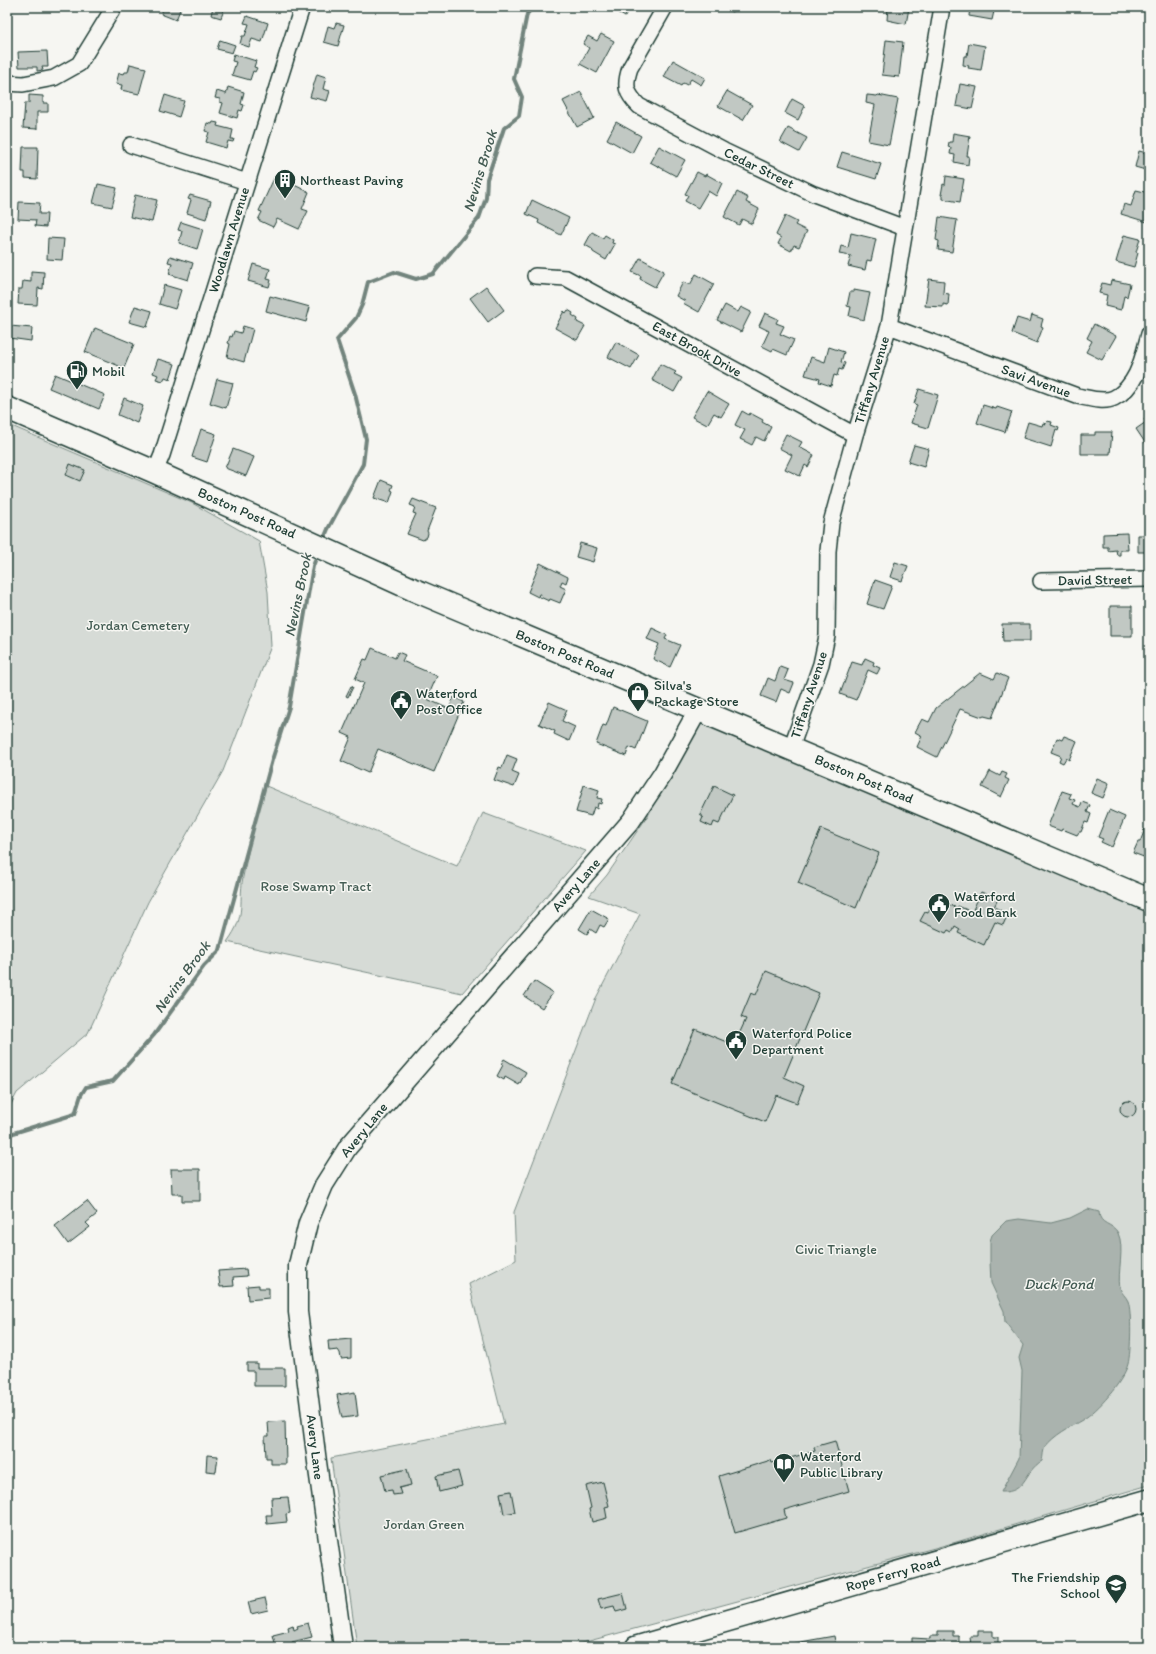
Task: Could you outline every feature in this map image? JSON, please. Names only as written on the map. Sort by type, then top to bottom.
[{"type":"main road","name":"Boston Post Road","points":[[7,408],[155,472],[419,592],[1149,900]]},
{"type":"main road","name":"Rope Ferry Road","points":[[636,1647],[1149,1500]]},
{"type":"street","points":[[7,83],[23,84],[54,78],[79,64],[114,7]]},
{"type":"street","name":"Woodlawn Avenue","points":[[155,472],[162,455],[302,7]]},
{"type":"street","name":"Cedar Street","points":[[665,7],[630,68],[627,78],[626,87],[630,97],[639,106],[724,151],[814,194],[905,228]]},
{"type":"street","name":"Tiffany Avenue","points":[[791,748],[821,664],[827,636],[828,552],[831,523],[855,435],[889,326],[942,7]]},
{"type":"street","points":[[131,145],[247,182]]},
{"type":"street","name":"East Brook Drive","points":[[535,276],[566,278],[855,435]]},
{"type":"street","name":"Savi Avenue","points":[[889,326],[1077,396],[1096,400],[1114,398],[1127,387],[1138,373],[1149,334]]},
{"type":"street","name":"David Street","points":[[1041,581],[1149,579]]},
{"type":"street","name":"Avery Lane","points":[[343,1647],[298,1312],[298,1265],[308,1222],[324,1185],[348,1147],[631,821],[663,773],[698,710]]},
{"type":"green space","name":"Jordan Cemetery","points":[[7,424],[192,503],[259,541],[268,592],[271,646],[223,771],[148,902],[88,1033],[17,1093],[7,1112]]},
{"type":"green space","name":"Civic Triangle","points":[[698,710],[1149,908],[1149,1485],[953,1543],[567,1647],[357,1647],[331,1458],[504,1424],[469,1284],[516,1260],[514,1212],[596,998],[640,914],[589,896],[607,875],[649,814]]},
{"type":"green space","name":"Rose Swamp Tract","points":[[266,786],[457,866],[483,813],[586,851],[462,993],[227,942],[238,924],[240,916],[242,883],[246,862],[262,795]]},
{"type":"water","name":"Duck Pond","points":[[1088,1209],[1099,1212],[1101,1219],[1116,1230],[1120,1239],[1121,1253],[1119,1282],[1121,1291],[1128,1301],[1131,1323],[1128,1364],[1121,1379],[1095,1410],[1062,1432],[1044,1448],[1042,1461],[1031,1471],[1020,1486],[1016,1489],[1001,1492],[1019,1458],[1022,1371],[1019,1358],[1023,1345],[1005,1322],[1004,1311],[991,1283],[990,1241],[992,1235],[1006,1221],[1019,1219],[1051,1223],[1070,1218]]},
{"type":"building","points":[[164,7],[181,7],[176,20],[161,14]]},
{"type":"building","points":[[213,7],[225,7],[221,18],[211,15]]},
{"type":"building","points":[[609,7],[630,7],[625,17]]},
{"type":"building","points":[[723,7],[735,7],[732,12]]},
{"type":"building","points":[[888,7],[912,7],[912,9],[909,8],[906,24],[887,20]]},
{"type":"building","points":[[970,7],[995,7],[992,20],[969,16]]},
{"type":"building","points":[[247,16],[268,23],[262,42],[252,39],[249,47],[240,44],[242,36],[245,36],[249,24],[244,23]]},
{"type":"building","points":[[336,23],[344,25],[338,46],[324,42],[328,26],[334,28]]},
{"type":"building","points":[[601,34],[614,41],[597,73],[580,64],[589,48],[583,44],[588,36],[597,41]]},
{"type":"building","points":[[220,40],[235,45],[232,53],[217,49]]},
{"type":"building","points":[[886,40],[903,42],[899,77],[882,75]]},
{"type":"building","points":[[969,43],[985,46],[981,70],[968,68],[969,66],[963,65],[964,56],[967,56]]},
{"type":"building","points":[[47,51],[48,67],[42,67],[43,70],[37,71],[37,67],[19,67],[18,52]]},
{"type":"building","points":[[234,54],[256,61],[254,67],[257,68],[255,72],[253,71],[250,80],[232,75],[236,62],[232,61]]},
{"type":"building","points":[[673,60],[705,78],[701,85],[691,79],[687,85],[683,83],[681,86],[664,77]]},
{"type":"building","points":[[130,64],[146,68],[139,94],[121,90],[122,85],[116,84],[119,73],[124,74],[125,72],[128,72]]},
{"type":"building","points":[[317,74],[326,77],[323,89],[330,91],[327,101],[310,97]]},
{"type":"building","points":[[960,84],[977,87],[972,109],[956,106]]},
{"type":"building","points":[[228,87],[244,92],[241,104],[244,105],[242,111],[239,110],[237,118],[220,113],[223,103],[220,102],[220,99],[215,98],[217,91],[226,94]]},
{"type":"building","points":[[727,91],[752,105],[743,120],[718,106]]},
{"type":"building","points":[[581,92],[594,118],[577,127],[563,101]]},
{"type":"building","points":[[29,95],[43,96],[43,103],[48,103],[48,112],[37,112],[37,129],[23,128],[25,103],[29,103]]},
{"type":"building","points":[[165,95],[184,101],[179,117],[160,111]]},
{"type":"building","points":[[867,95],[878,95],[898,99],[889,145],[868,141],[875,105],[866,103]]},
{"type":"building","points":[[792,99],[805,106],[798,120],[785,113]]},
{"type":"building","points":[[213,122],[218,123],[217,126],[233,130],[231,139],[234,139],[233,142],[228,141],[226,148],[206,142],[209,132],[205,131],[207,123],[212,124]]},
{"type":"building","points":[[616,122],[641,136],[632,153],[607,139]]},
{"type":"building","points":[[788,128],[807,138],[799,152],[780,142]]},
{"type":"building","points":[[953,133],[970,136],[967,156],[969,156],[968,165],[954,162],[955,155],[950,154],[951,148],[948,147],[949,142],[952,142]]},
{"type":"building","points":[[659,146],[685,160],[676,176],[650,162]]},
{"type":"building","points":[[23,147],[38,147],[37,179],[25,178],[25,172],[22,172]]},
{"type":"building","points":[[1149,148],[1149,171],[1135,167],[1139,151],[1147,153]]},
{"type":"building","points":[[842,152],[881,164],[876,179],[837,167]]},
{"type":"building","points":[[697,172],[705,176],[706,174],[722,183],[716,196],[708,191],[698,208],[685,201],[688,195],[685,194]]},
{"type":"building","name":"Northeast Paving","points":[[275,176],[309,192],[302,209],[308,211],[299,229],[277,219],[273,227],[258,220],[262,212],[259,211]]},
{"type":"building","points":[[946,176],[964,179],[960,202],[943,199],[943,195],[941,195],[943,184],[945,185]]},
{"type":"building","points":[[98,184],[117,188],[112,207],[93,203]]},
{"type":"building","points":[[1136,190],[1149,193],[1149,216],[1147,222],[1121,214],[1124,204],[1131,206]]},
{"type":"building","points":[[737,192],[748,198],[746,202],[759,209],[752,224],[742,219],[739,225],[724,217]]},
{"type":"building","points":[[135,195],[157,200],[152,222],[130,217]]},
{"type":"building","points":[[190,195],[211,201],[206,219],[187,213],[191,200],[188,199]]},
{"type":"building","points":[[532,200],[569,218],[561,235],[538,223],[539,220],[526,214]]},
{"type":"building","points":[[19,202],[40,203],[39,214],[47,214],[46,227],[35,226],[36,220],[18,219]]},
{"type":"building","points":[[785,216],[797,222],[795,225],[807,231],[799,247],[794,245],[791,251],[778,244],[781,238],[776,235]]},
{"type":"building","points":[[939,217],[957,220],[952,252],[938,250],[939,241],[936,240]]},
{"type":"building","points":[[181,222],[203,229],[197,249],[179,243],[182,231],[178,230]]},
{"type":"building","points":[[592,232],[603,238],[605,235],[613,240],[612,243],[615,244],[606,260],[585,245]]},
{"type":"building","points":[[851,233],[876,239],[871,261],[867,260],[865,270],[848,266],[851,256],[839,254],[841,246],[848,248]]},
{"type":"building","points":[[1124,235],[1140,239],[1134,267],[1116,262]]},
{"type":"building","points":[[48,238],[64,239],[62,260],[47,259]]},
{"type":"building","points":[[170,256],[193,263],[188,280],[169,274],[172,263],[168,262]]},
{"type":"building","points":[[640,258],[664,271],[655,287],[640,279],[641,276],[632,272]]},
{"type":"building","points":[[253,264],[270,269],[267,279],[271,280],[269,287],[248,281]]},
{"type":"building","points":[[31,271],[44,272],[43,289],[38,288],[37,305],[18,304],[19,289],[22,289],[23,281],[31,282]]},
{"type":"building","points":[[696,274],[714,284],[699,312],[683,303],[685,301],[676,296],[683,282],[690,285]]},
{"type":"building","points":[[929,279],[944,281],[943,293],[949,294],[948,305],[943,304],[943,307],[925,306]]},
{"type":"building","points":[[1111,280],[1130,284],[1127,297],[1124,296],[1121,310],[1105,306],[1107,295],[1099,293],[1102,283],[1110,285]]},
{"type":"building","points":[[164,285],[181,290],[175,309],[159,304]]},
{"type":"building","points":[[486,286],[504,310],[488,322],[470,298]]},
{"type":"building","points":[[854,290],[870,293],[864,320],[849,316],[851,307],[847,306],[850,292],[854,292]]},
{"type":"building","points":[[270,296],[310,307],[306,322],[266,311]]},
{"type":"building","points":[[725,305],[738,312],[741,307],[751,312],[741,332],[717,320]]},
{"type":"building","points":[[135,306],[152,311],[147,327],[129,322]]},
{"type":"building","points":[[568,310],[578,319],[577,322],[585,326],[577,340],[555,328],[564,311],[566,313]]},
{"type":"building","points":[[765,313],[778,319],[776,323],[784,326],[780,334],[794,340],[787,355],[773,349],[772,351],[762,346],[769,331],[759,326]]},
{"type":"building","points":[[1032,315],[1043,319],[1041,326],[1043,327],[1037,343],[1012,333],[1017,318],[1030,322]]},
{"type":"building","points":[[1094,324],[1116,336],[1102,360],[1086,352],[1092,341],[1087,338]]},
{"type":"building","points":[[10,326],[32,328],[31,341],[9,338]]},
{"type":"building","points":[[243,326],[253,329],[244,362],[227,357],[230,336],[232,337],[234,331],[241,333]]},
{"type":"building","points":[[95,328],[134,344],[124,368],[85,352]]},
{"type":"building","points":[[616,342],[639,355],[631,369],[608,357]]},
{"type":"building","points":[[829,347],[844,352],[841,362],[845,363],[842,370],[839,369],[837,376],[834,375],[831,386],[819,382],[820,379],[805,375],[811,357],[825,362]]},
{"type":"building","points":[[158,359],[175,364],[170,379],[165,377],[163,381],[156,379],[158,375],[153,373]]},
{"type":"building","points":[[660,364],[676,372],[674,374],[682,378],[674,392],[652,380]]},
{"type":"building","points":[[55,374],[105,395],[99,409],[49,388]]},
{"type":"building","points":[[217,379],[233,383],[226,408],[210,403]]},
{"type":"building","points":[[919,389],[938,395],[928,428],[911,423],[917,405],[914,404]]},
{"type":"building","points":[[707,391],[729,404],[721,417],[714,413],[707,425],[692,417]]},
{"type":"building","points":[[124,398],[143,406],[137,423],[118,415]]},
{"type":"building","points":[[983,405],[996,409],[997,407],[1012,412],[1005,432],[977,423]]},
{"type":"building","points":[[742,411],[749,415],[750,413],[763,420],[762,422],[771,427],[764,441],[756,437],[752,445],[740,439],[745,430],[735,425]]},
{"type":"building","points":[[1149,416],[1149,442],[1146,444],[1136,429],[1146,422],[1144,419]]},
{"type":"building","points":[[1047,421],[1052,422],[1051,425],[1059,428],[1058,431],[1056,430],[1051,447],[1023,438],[1028,422],[1042,426],[1043,423],[1046,424]]},
{"type":"building","points":[[201,429],[216,434],[207,462],[192,457]]},
{"type":"building","points":[[1095,432],[1112,432],[1110,454],[1081,454],[1081,435],[1095,435]]},
{"type":"building","points":[[786,434],[802,442],[799,447],[814,455],[808,467],[805,465],[800,476],[785,469],[792,455],[779,448]]},
{"type":"building","points":[[914,445],[929,449],[924,467],[908,462]]},
{"type":"building","points":[[233,449],[254,457],[246,476],[225,468]]},
{"type":"building","points":[[70,464],[85,470],[80,481],[66,475]]},
{"type":"building","points":[[381,480],[393,485],[391,490],[393,491],[389,503],[374,498]]},
{"type":"building","points":[[413,499],[436,508],[427,531],[427,537],[423,540],[407,534],[416,514],[413,513],[415,507],[410,505]]},
{"type":"building","points":[[1127,533],[1128,550],[1120,550],[1120,555],[1117,555],[1116,550],[1108,551],[1108,547],[1103,547],[1103,534]]},
{"type":"building","points":[[1138,535],[1149,535],[1149,552],[1138,552]]},
{"type":"building","points":[[580,543],[597,548],[593,562],[576,557]]},
{"type":"building","points":[[895,562],[908,566],[902,581],[890,577]]},
{"type":"building","points":[[540,563],[568,577],[566,583],[562,581],[560,586],[566,589],[560,603],[550,599],[549,601],[540,597],[541,594],[539,594],[538,597],[528,592]]},
{"type":"building","points":[[875,580],[892,586],[883,609],[867,604]]},
{"type":"building","points":[[1110,606],[1132,606],[1132,636],[1110,636]]},
{"type":"building","points":[[1002,624],[1030,624],[1030,641],[1003,641]]},
{"type":"building","points":[[652,628],[667,635],[665,639],[680,645],[670,667],[653,659],[659,644],[647,639]]},
{"type":"building","name":"Waterford Post Office","points":[[372,648],[395,658],[398,652],[405,655],[402,661],[437,676],[427,699],[449,709],[454,697],[464,702],[434,772],[378,749],[368,773],[341,761],[351,737],[342,733],[364,683],[355,679],[364,659],[367,660]]},
{"type":"building","points":[[865,658],[874,662],[873,665],[880,668],[877,674],[868,670],[856,700],[840,694],[852,662],[862,665]]},
{"type":"building","points":[[780,667],[788,670],[784,680],[794,683],[790,693],[781,689],[776,702],[761,696],[768,678],[775,681]]},
{"type":"building","points":[[980,673],[994,679],[997,673],[1008,678],[992,718],[982,717],[960,709],[937,757],[917,747],[922,736],[915,732],[922,719],[929,722],[936,708]]},
{"type":"building","points":[[351,686],[353,687],[348,697],[346,696]]},
{"type":"building","points":[[549,702],[567,710],[562,721],[575,727],[569,741],[554,734],[555,731],[539,724]]},
{"type":"building","points":[[613,707],[647,721],[636,750],[629,747],[626,756],[596,744],[603,725],[606,726]]},
{"type":"building","points":[[1064,736],[1077,741],[1069,760],[1066,758],[1063,763],[1059,761],[1061,756],[1051,752],[1057,738],[1062,740]]},
{"type":"building","points":[[507,755],[517,759],[512,772],[519,775],[514,787],[494,780],[499,767],[502,768]]},
{"type":"building","points":[[990,771],[1000,776],[1002,772],[1007,774],[1005,778],[1009,780],[1001,797],[982,787]]},
{"type":"building","points":[[1097,778],[1109,783],[1103,798],[1091,793]]},
{"type":"building","points":[[584,785],[599,790],[597,798],[602,799],[601,804],[598,803],[597,809],[594,807],[591,816],[576,812]]},
{"type":"building","points":[[714,786],[733,795],[719,824],[714,822],[712,827],[701,822],[703,817],[700,815]]},
{"type":"building","points":[[1062,791],[1071,794],[1069,798],[1075,800],[1073,804],[1080,807],[1082,802],[1090,805],[1087,812],[1091,814],[1088,823],[1085,822],[1081,832],[1077,835],[1062,829],[1061,831],[1048,826]]},
{"type":"building","points":[[1109,810],[1125,817],[1112,847],[1101,842],[1103,839],[1098,837]]},
{"type":"building","points":[[821,829],[879,853],[856,908],[798,883]]},
{"type":"building","points":[[1145,829],[1149,831],[1149,859],[1133,853],[1138,842],[1140,842]]},
{"type":"building","points":[[981,892],[998,899],[994,907],[1008,914],[1003,925],[995,922],[984,945],[958,933],[960,929],[955,926],[952,932],[948,930],[946,933],[920,921],[925,912],[928,913],[934,898],[957,908],[958,906],[972,912]]},
{"type":"building","points":[[591,909],[609,919],[604,927],[600,925],[596,933],[590,929],[587,934],[579,929]]},
{"type":"building","name":"Waterford Police Department","points":[[766,971],[819,993],[784,1077],[804,1086],[797,1103],[776,1095],[765,1122],[672,1084],[695,1029],[734,1045],[746,1019],[741,1017],[751,993],[756,995]]},
{"type":"building","points":[[534,981],[553,993],[542,1008],[524,996]]},
{"type":"building","points":[[504,1059],[526,1072],[519,1085],[505,1077],[504,1080],[497,1076],[503,1065],[501,1064]]},
{"type":"building","points":[[1125,1101],[1131,1101],[1136,1106],[1134,1115],[1131,1117],[1125,1117],[1120,1112],[1120,1106]]},
{"type":"building","points":[[171,1169],[200,1169],[200,1201],[182,1201],[182,1194],[172,1194]]},
{"type":"building","points":[[87,1201],[97,1214],[86,1223],[90,1227],[68,1244],[55,1226]]},
{"type":"building","points":[[246,1269],[247,1276],[233,1277],[234,1286],[220,1287],[218,1271]]},
{"type":"building","points":[[259,1285],[259,1288],[269,1288],[269,1298],[248,1300],[247,1286]]},
{"type":"building","points":[[351,1339],[351,1358],[341,1359],[338,1350],[329,1351],[328,1341]]},
{"type":"building","points":[[247,1363],[257,1363],[257,1368],[285,1368],[285,1386],[254,1386],[254,1371],[247,1371]]},
{"type":"building","points":[[355,1392],[358,1416],[342,1418],[337,1395]]},
{"type":"building","points":[[285,1421],[286,1464],[271,1464],[271,1458],[266,1458],[265,1436],[269,1436],[268,1422]]},
{"type":"building","name":"Waterford Public Library","points":[[835,1441],[849,1491],[784,1510],[786,1518],[735,1533],[719,1476],[771,1460],[772,1463],[815,1451],[814,1447]]},
{"type":"building","points":[[207,1455],[218,1456],[216,1472],[206,1471]]},
{"type":"building","points":[[407,1469],[411,1485],[399,1488],[401,1494],[393,1495],[392,1490],[385,1491],[381,1475]]},
{"type":"building","points":[[458,1471],[462,1486],[439,1492],[436,1476]]},
{"type":"building","points":[[603,1482],[609,1506],[605,1507],[607,1518],[592,1522],[589,1509],[591,1508],[586,1486]]},
{"type":"building","points":[[511,1491],[515,1512],[504,1514],[500,1493]]},
{"type":"building","points":[[288,1497],[290,1513],[286,1514],[287,1522],[267,1524],[266,1515],[272,1515],[271,1498]]},
{"type":"building","points":[[623,1593],[627,1609],[616,1612],[614,1606],[601,1609],[598,1599]]},
{"type":"building","points":[[265,1598],[268,1610],[251,1614],[248,1602]]},
{"type":"building","points":[[308,1623],[312,1637],[292,1642],[294,1647],[276,1647],[273,1635],[289,1631],[288,1627],[293,1625],[294,1630],[298,1628],[297,1626]]},
{"type":"building","points":[[938,1631],[953,1631],[953,1636],[959,1636],[959,1647],[912,1647],[912,1638],[930,1639],[930,1636],[938,1636]]},
{"type":"building","points":[[978,1631],[993,1631],[993,1637],[998,1637],[998,1647],[971,1647],[970,1636],[978,1636]]},
{"type":"building","points":[[834,1636],[836,1647],[796,1647],[795,1643]]},
{"type":"waterway","name":"Nevins Brook","points":[[323,541],[363,464],[366,439],[355,394],[337,340],[356,318],[362,305],[368,282],[394,272],[416,279],[433,274],[479,218],[486,198],[487,179],[504,128],[519,116],[522,97],[514,79],[527,14],[533,7]]},
{"type":"waterway","name":"Nevins Brook","points":[[7,1135],[75,1114],[81,1095],[86,1087],[113,1081],[154,1035],[204,966],[220,950],[272,760],[289,707],[313,566],[318,553]]},
{"type":"place","name":"Northeast Paving","points":[[285,200]]},
{"type":"place","name":"Mobil","points":[[77,390]]},
{"type":"place","name":"Silva's Package Store","points":[[638,712]]},
{"type":"place","name":"Waterford Post Office","points":[[401,720]]},
{"type":"place","name":"Waterford Food Bank","points":[[939,924]]},
{"type":"place","name":"Waterford Police Department","points":[[736,1060]]},
{"type":"place","name":"Waterford Public Library","points":[[784,1484]]},
{"type":"place","name":"The Friendship School","points":[[1116,1604]]},
{"type":"park label","name":"Jordan Green","points":[[424,1524]]}]
